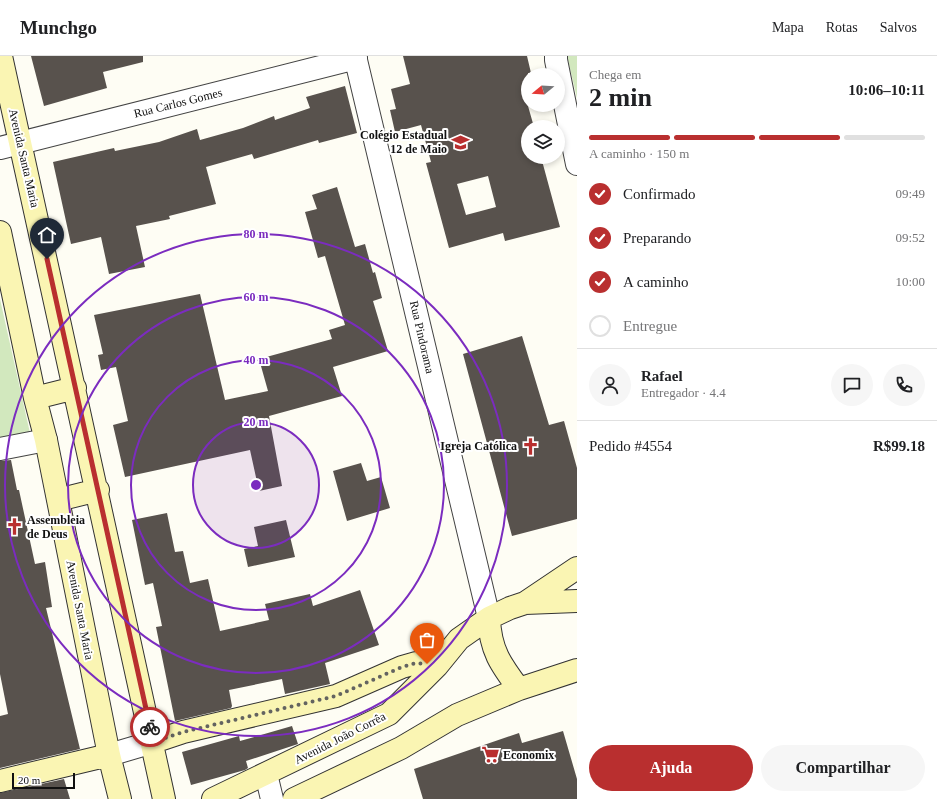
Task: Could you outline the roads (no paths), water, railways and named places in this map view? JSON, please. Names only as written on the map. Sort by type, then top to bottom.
[{"type":"main road","name":"Avenida Santa Maria","points":[[1,56],[98,490],[164,799]]},
{"type":"main road","name":"Avenida Santa Maria","points":[[0,232],[35,398],[46,440],[109,755],[120,799]]},
{"type":"main road","points":[[35,398],[75,388]]},
{"type":"main road","points":[[58,500],[98,490]]},
{"type":"main road","points":[[526,603],[577,568]]},
{"type":"main road","name":"Avenida João Corrêa","points":[[213,799],[388,714],[437,666],[459,639],[490,618],[510,608],[526,603],[577,601]]},
{"type":"main road","points":[[490,618],[490,636],[499,662],[519,689]]},
{"type":"main road","points":[[153,742],[183,732],[336,696],[402,667],[416,663],[437,666]]},
{"type":"main road","points":[[294,799],[401,748],[458,715],[519,689],[577,670]]},
{"type":"main road","points":[[0,781],[109,755]]},
{"type":"street","name":"Rua Carlos Gomes","points":[[0,148],[356,57]]},
{"type":"street","name":"Rua Pindorama","points":[[356,57],[490,618]]},
{"type":"street","points":[[556,58],[577,164]]},
{"type":"street","points":[[0,449],[46,440]]},
{"type":"street","points":[[109,755],[153,742]]},
{"type":"street","points":[[266,774],[272,799]]},
{"type":"place","name":"Colégio Estadual 12 de Maio","points":[[460,142]]},
{"type":"place","name":"Igreja Católica","points":[[530,446]]},
{"type":"place","name":"Assembleia de Deus","points":[[14,527]]},
{"type":"place","name":"Economix","points":[[490,755]]}]
